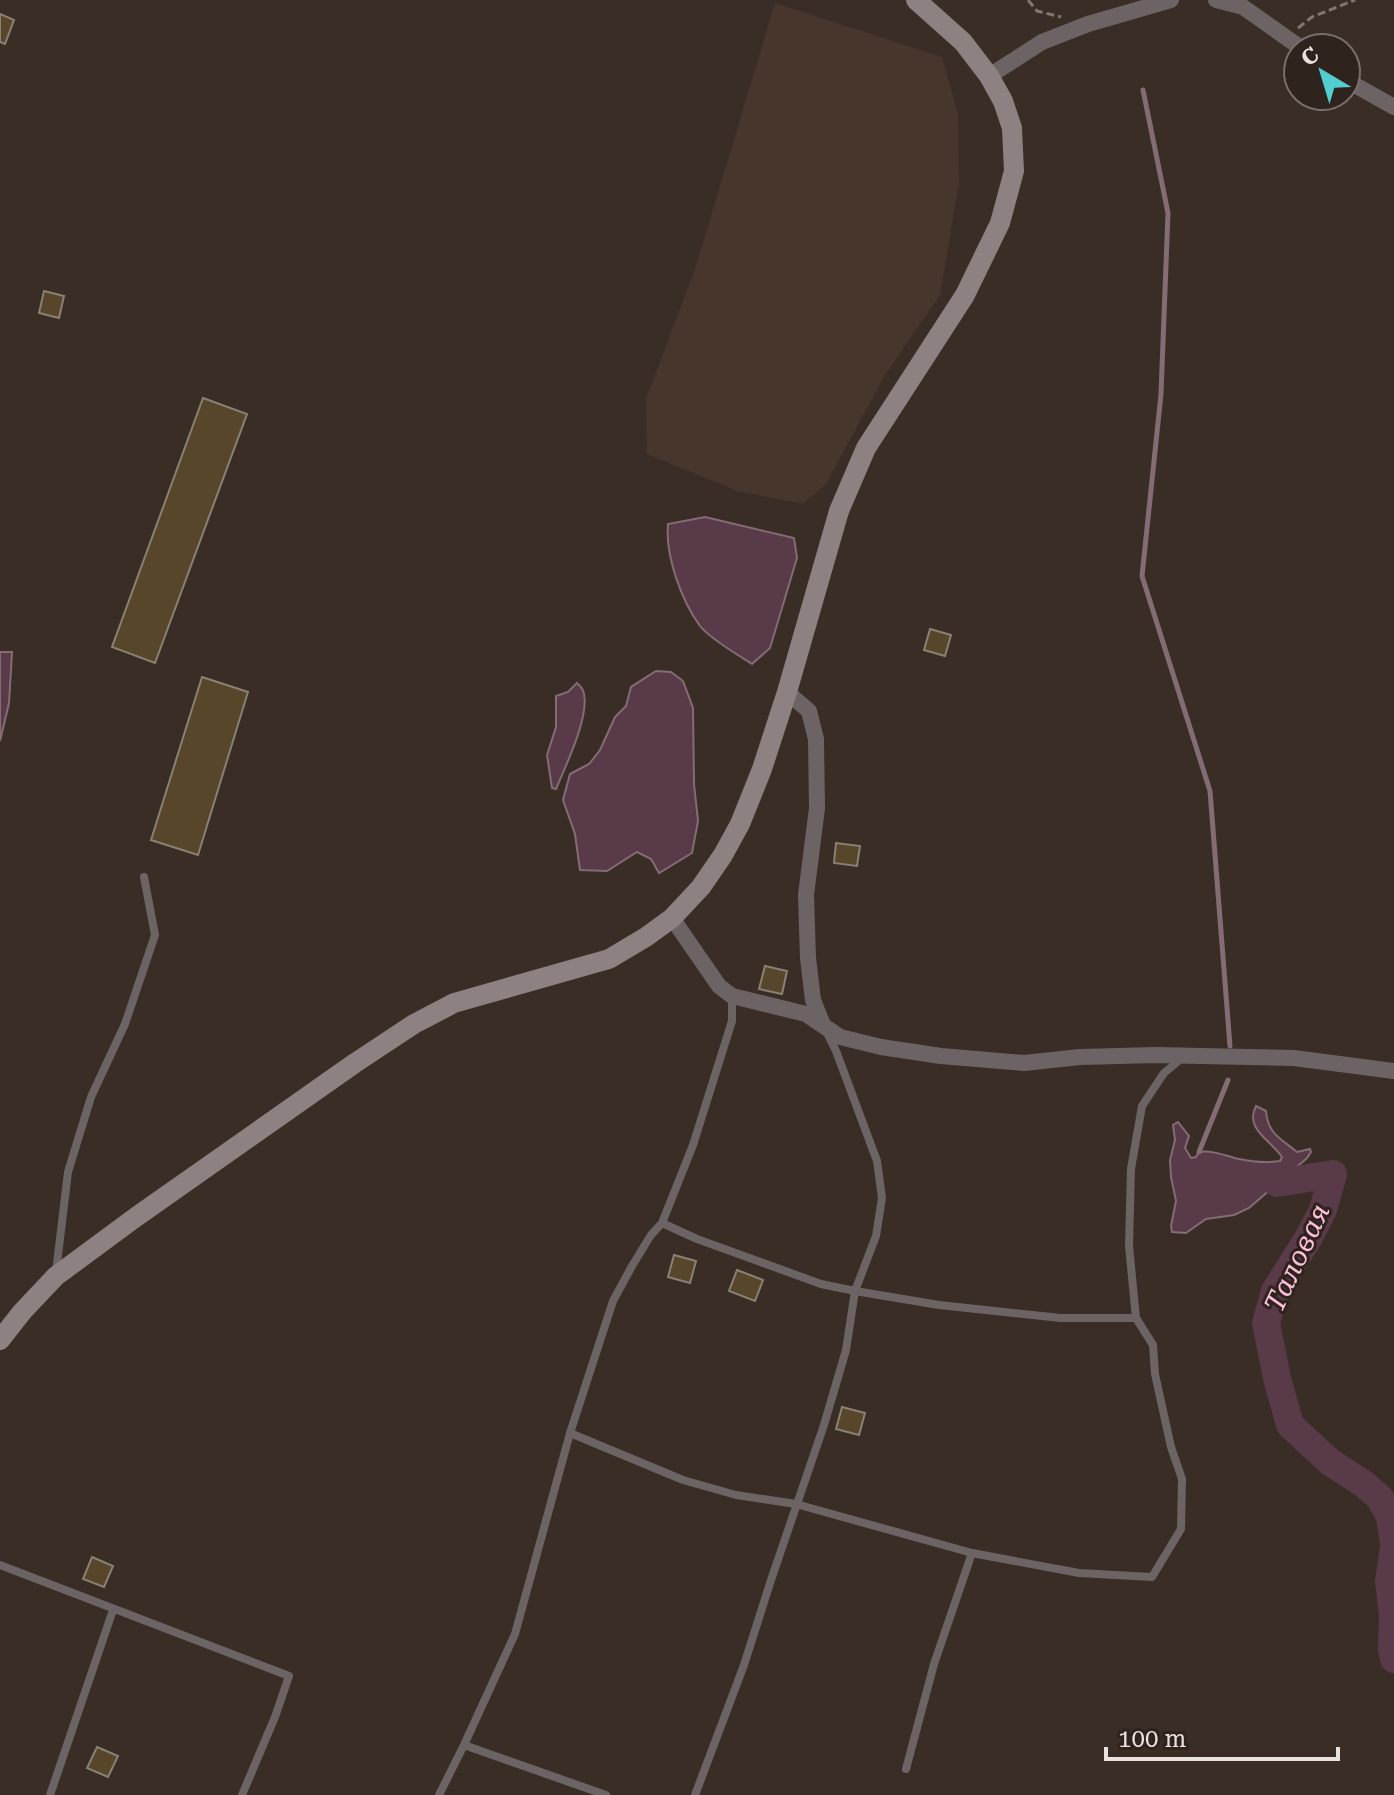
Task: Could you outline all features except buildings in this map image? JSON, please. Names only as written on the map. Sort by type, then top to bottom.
[{"type":"main road","points":[[0,1340],[56,1276],[355,1063],[414,1024],[454,1003],[609,959],[672,918],[701,887],[723,855],[740,824],[762,769],[839,511],[866,448],[965,295],[1000,223],[1014,171],[1012,128],[1003,101],[989,76],[963,42],[916,0]]},
{"type":"street","points":[[989,76],[1042,42],[1088,24],[1171,0]]},
{"type":"street","points":[[1216,0],[1243,7],[1282,34]]},
{"type":"street","points":[[1362,89],[1394,107]]},
{"type":"street","points":[[787,692],[809,711],[816,739],[817,808],[806,895],[813,1000],[823,1025]]},
{"type":"street","points":[[672,918],[719,986],[732,996],[806,1014],[840,1037],[881,1047],[1024,1063],[1080,1057],[1156,1055],[1294,1058],[1394,1071]]},
{"type":"lane","points":[[56,1276],[68,1172],[91,1097],[125,1024],[155,935],[144,877]]},
{"type":"lane","points":[[439,1795],[515,1634],[570,1433],[613,1301],[651,1235],[662,1223],[693,1145],[732,1021],[732,996]]},
{"type":"lane","points":[[695,1795],[744,1665],[824,1425],[846,1350],[855,1291],[876,1236],[882,1198],[877,1161],[836,1051],[823,1025]]},
{"type":"lane","points":[[570,1433],[683,1480],[736,1495],[796,1504],[972,1553],[1079,1573],[1152,1577],[1181,1529],[1182,1479],[1171,1447],[1155,1374],[1153,1345],[1136,1318],[1129,1246],[1131,1169],[1142,1106],[1164,1073],[1180,1059],[1198,1057]]},
{"type":"lane","points":[[662,1223],[697,1239],[821,1284],[855,1291],[939,1305],[1061,1318],[1136,1318]]},
{"type":"lane","points":[[906,1769],[934,1664],[972,1553]]},
{"type":"lane","points":[[0,1565],[289,1676],[242,1795]]},
{"type":"lane","points":[[50,1795],[113,1610]]},
{"type":"lane","points":[[464,1745],[606,1795]]},
{"type":"path","points":[[1028,0],[1037,11],[1088,24]]},
{"type":"path","points":[[1292,32],[1312,17],[1355,0]]},
{"type":"shaded area","points":[[775,3],[942,57],[958,113],[959,183],[940,295],[885,375],[826,484],[803,504],[737,491],[647,454],[646,399],[696,266]]},
{"type":"shaded area","points":[[705,517],[794,538],[797,558],[770,648],[752,664],[704,631],[676,577],[669,549],[668,524]]},
{"type":"shaded area","points":[[0,652],[12,652],[9,703],[0,741]]},
{"type":"shaded area","points":[[656,671],[671,672],[683,681],[693,708],[698,821],[692,853],[659,873],[651,859],[637,852],[607,871],[580,870],[575,834],[563,800],[570,774],[589,764],[600,750],[615,717],[626,706],[631,687]]},
{"type":"shaded area","points":[[577,683],[584,694],[583,716],[576,742],[556,789],[552,788],[547,755],[556,727],[556,696],[568,692]]},
{"type":"shaded area","points":[[1256,1106],[1266,1111],[1269,1125],[1280,1139],[1297,1152],[1310,1149],[1307,1158],[1249,1208],[1234,1215],[1206,1219],[1186,1233],[1172,1232],[1176,1201],[1170,1160],[1175,1140],[1173,1125],[1178,1122],[1189,1136],[1185,1148],[1191,1158],[1204,1152],[1249,1161],[1280,1161],[1282,1157],[1256,1128],[1253,1114]]},
{"type":"waterway","points":[[1143,90],[1168,213],[1161,394],[1142,576],[1210,791],[1230,1046]]},
{"type":"waterway","points":[[1199,1152],[1228,1080]]},
{"type":"waterway","name":"Таловая","points":[[1277,1183],[1333,1174],[1323,1210],[1275,1291],[1266,1323],[1290,1425],[1330,1462],[1380,1498],[1390,1517],[1394,1543]]},
{"type":"waterway","name":"Таловая","points":[[1394,1548],[1389,1581],[1394,1659]]}]
